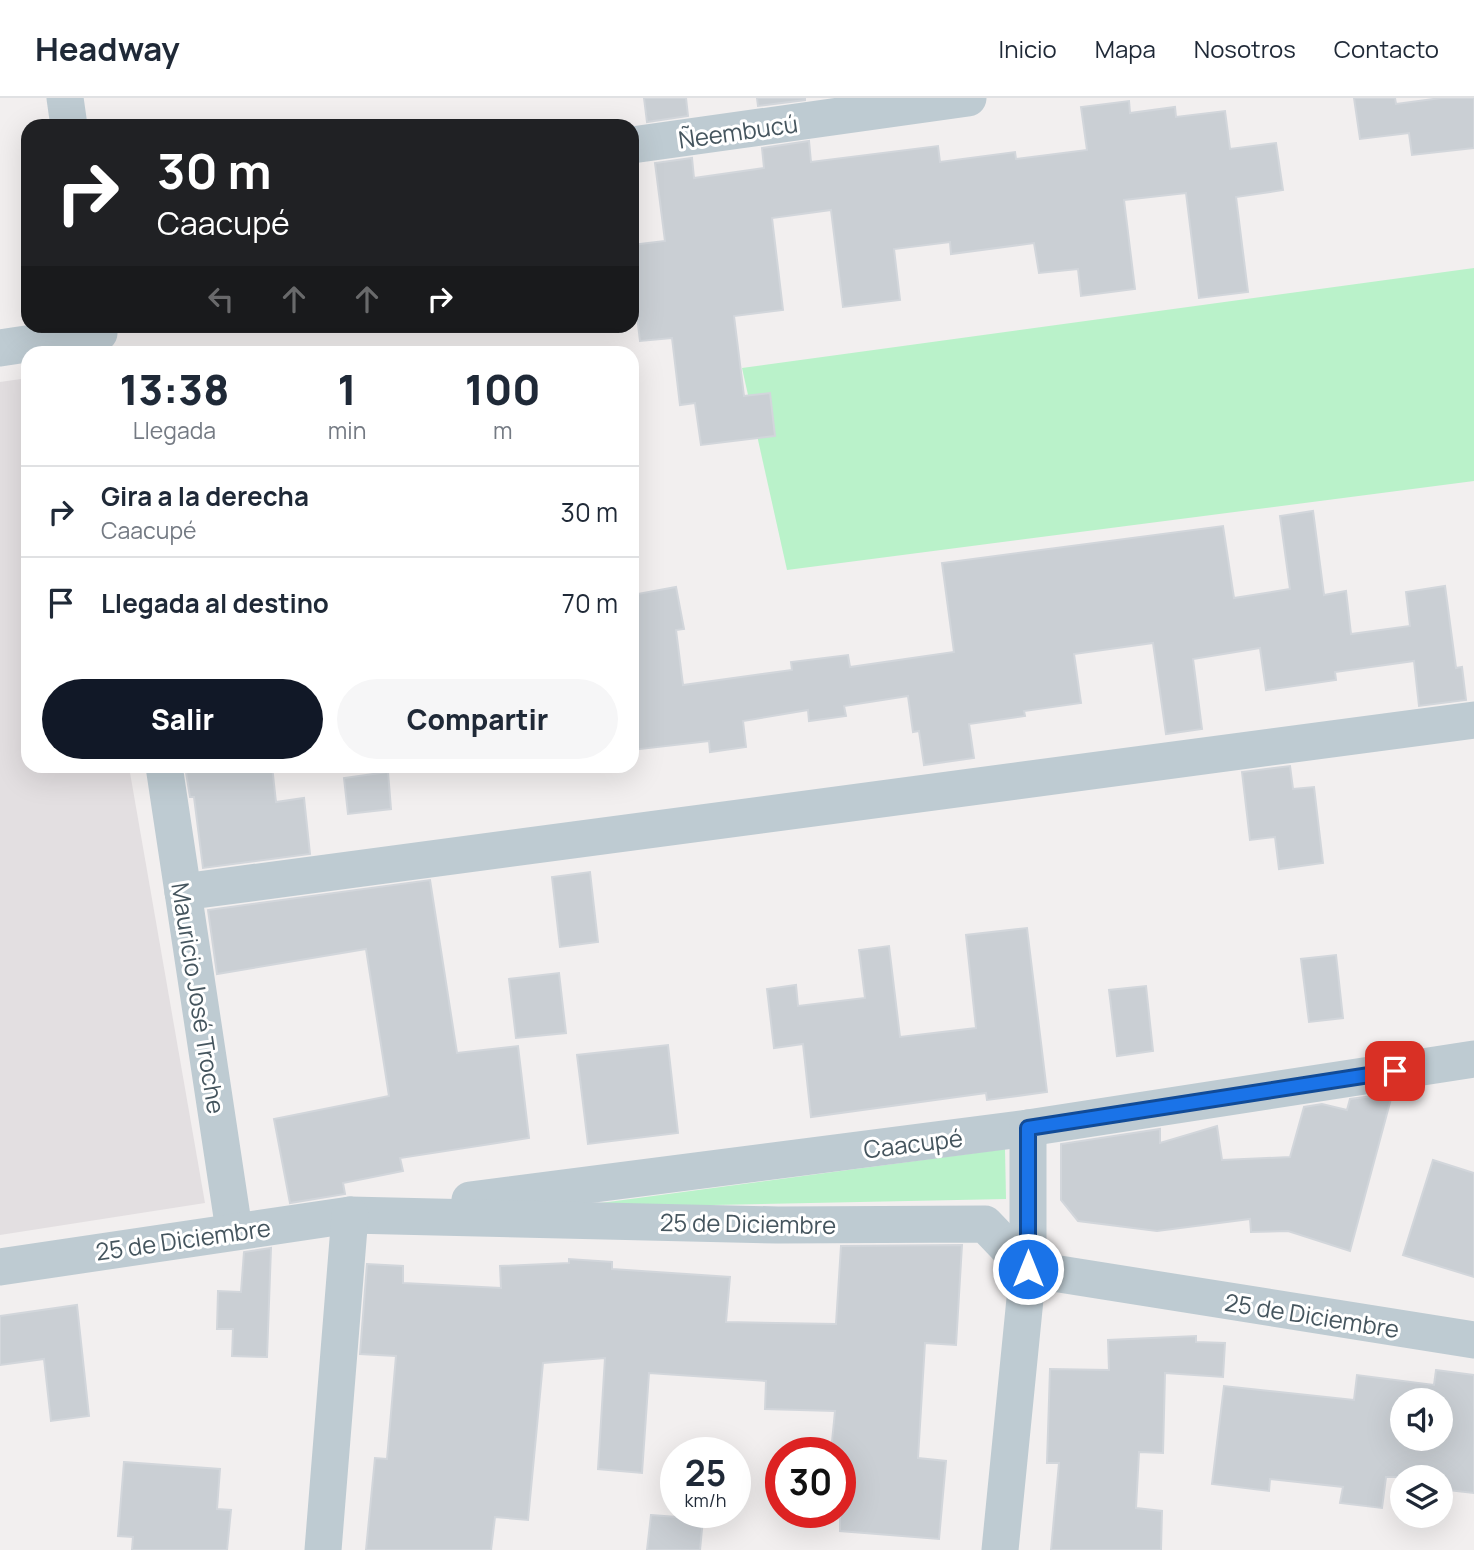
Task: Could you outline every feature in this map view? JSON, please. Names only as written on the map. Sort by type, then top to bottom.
[{"type":"street","points":[[65,98],[68,119]]},
{"type":"street","name":"Ñeembucú","points":[[639,144],[968,98]]},
{"type":"street","points":[[0,348],[100,337]]},
{"type":"street","points":[[183,892],[1474,720]]},
{"type":"street","name":"Mauricio José Troche","points":[[165,773],[234,1230]]},
{"type":"street","name":"Caacupé","points":[[350,1216],[1028,1128],[1474,1059]]},
{"type":"street","points":[[1000,1550],[1028,1269],[1028,1128]]},
{"type":"street","points":[[323,1550],[350,1216]]},
{"type":"street","name":"25 de Diciembre","points":[[0,1266],[234,1230],[350,1216],[778,1225],[985,1224],[1028,1269],[1474,1340]]},
{"type":"shaded area","points":[[21,379],[21,773],[130,773],[205,1203],[0,1235],[0,382]]},
{"type":"green space","points":[[1474,268],[1474,481],[787,570],[742,368]]},
{"type":"green space","points":[[1005,1149],[1006,1199],[563,1208]]},
{"type":"building","points":[[644,98],[686,98],[688,116],[647,122]]},
{"type":"building","points":[[757,98],[805,98],[805,100],[758,106]]},
{"type":"building","points":[[1354,98],[1395,98],[1396,104],[1441,98],[1474,98],[1474,148],[1412,155],[1409,133],[1360,139]]},
{"type":"building","points":[[1129,101],[1130,113],[1175,107],[1176,117],[1225,111],[1230,149],[1276,143],[1283,190],[1236,197],[1248,292],[1199,298],[1186,193],[1124,200],[1135,289],[1081,296],[1078,269],[1039,273],[1034,243],[951,254],[950,242],[894,249],[900,300],[843,307],[831,210],[772,218],[783,310],[734,316],[744,396],[770,393],[775,436],[701,445],[695,403],[680,405],[672,338],[640,341],[639,244],[665,241],[655,163],[692,158],[694,178],[764,168],[762,148],[809,141],[811,162],[938,146],[940,162],[1015,152],[1016,159],[1087,150],[1081,107]]},
{"type":"building","points":[[1313,511],[1324,595],[1346,591],[1351,634],[1410,626],[1406,592],[1445,586],[1456,668],[1462,667],[1466,700],[1419,706],[1414,661],[1335,672],[1336,680],[1266,690],[1260,648],[1193,659],[1202,729],[1166,734],[1153,643],[1074,654],[1081,703],[1024,711],[1025,716],[969,724],[974,758],[924,765],[919,731],[913,732],[908,696],[844,706],[846,716],[809,721],[808,710],[743,721],[746,747],[710,752],[709,741],[639,749],[639,594],[676,587],[684,629],[676,630],[683,685],[792,670],[791,662],[848,655],[850,667],[954,652],[942,563],[1223,526],[1234,598],[1290,589],[1280,516]]},
{"type":"building","points":[[1290,766],[1293,789],[1314,787],[1323,863],[1279,869],[1275,837],[1250,840],[1242,772]]},
{"type":"building","points":[[186,773],[273,773],[276,802],[304,798],[310,854],[203,868],[194,797],[190,797]]},
{"type":"building","points":[[388,773],[391,809],[348,814],[344,778]]},
{"type":"building","points":[[590,872],[598,942],[560,947],[552,877]]},
{"type":"building","points":[[430,880],[457,1053],[518,1046],[529,1138],[400,1158],[403,1171],[343,1183],[345,1194],[290,1203],[274,1119],[389,1096],[366,949],[217,974],[208,910]]},
{"type":"building","points":[[1027,928],[1047,1092],[987,1100],[986,1093],[811,1117],[803,1044],[774,1048],[767,989],[796,985],[798,1006],[865,998],[859,950],[889,946],[900,1037],[976,1028],[966,935]]},
{"type":"building","points":[[1336,955],[1343,1018],[1309,1022],[1301,959]]},
{"type":"building","points":[[559,973],[566,1033],[516,1038],[509,979]]},
{"type":"building","points":[[1146,986],[1153,1051],[1117,1056],[1109,990]]},
{"type":"building","points":[[668,1045],[678,1133],[588,1144],[577,1055]]},
{"type":"building","points":[[1392,1095],[1350,1251],[1288,1231],[1251,1232],[1250,1219],[1157,1231],[1078,1221],[1061,1200],[1061,1144],[1160,1129],[1160,1143],[1217,1126],[1222,1160],[1290,1157],[1304,1107],[1322,1104],[1347,1110],[1350,1099]]},
{"type":"building","points":[[1433,1160],[1474,1173],[1474,1277],[1403,1255]]},
{"type":"building","points":[[962,1245],[956,1345],[925,1343],[918,1458],[946,1461],[939,1539],[840,1531],[840,1528],[856,1528],[856,1437],[832,1437],[835,1411],[765,1409],[766,1381],[649,1373],[642,1473],[598,1469],[605,1358],[543,1363],[528,1520],[495,1517],[491,1550],[366,1550],[375,1458],[387,1459],[396,1356],[360,1354],[367,1264],[403,1266],[403,1283],[501,1288],[500,1266],[569,1263],[569,1259],[612,1262],[612,1269],[730,1277],[726,1322],[836,1324],[841,1246]]},
{"type":"building","points":[[271,1248],[267,1357],[232,1356],[233,1329],[217,1329],[218,1291],[241,1292],[244,1252]]},
{"type":"building","points":[[77,1305],[89,1416],[51,1421],[44,1359],[0,1365],[0,1316]]},
{"type":"building","points":[[1196,1336],[1196,1342],[1225,1343],[1223,1377],[1165,1373],[1163,1453],[1139,1452],[1136,1508],[1162,1511],[1161,1550],[1051,1550],[1059,1463],[1047,1463],[1050,1369],[1109,1370],[1108,1340]]},
{"type":"building","points":[[1436,1370],[1474,1375],[1474,1493],[1453,1491],[1453,1465],[1390,1465],[1390,1477],[1386,1477],[1382,1508],[1340,1503],[1343,1487],[1270,1479],[1269,1491],[1212,1484],[1224,1386],[1354,1400],[1357,1375],[1434,1385]]},
{"type":"building","points":[[124,1462],[220,1469],[217,1509],[231,1510],[227,1550],[132,1550],[133,1537],[118,1536]]},
{"type":"building","points":[[651,1515],[660,1516],[660,1528],[702,1528],[700,1550],[647,1550]]},
{"type":"route","points":[[1028,1269],[1028,1128],[1395,1071]]}]
